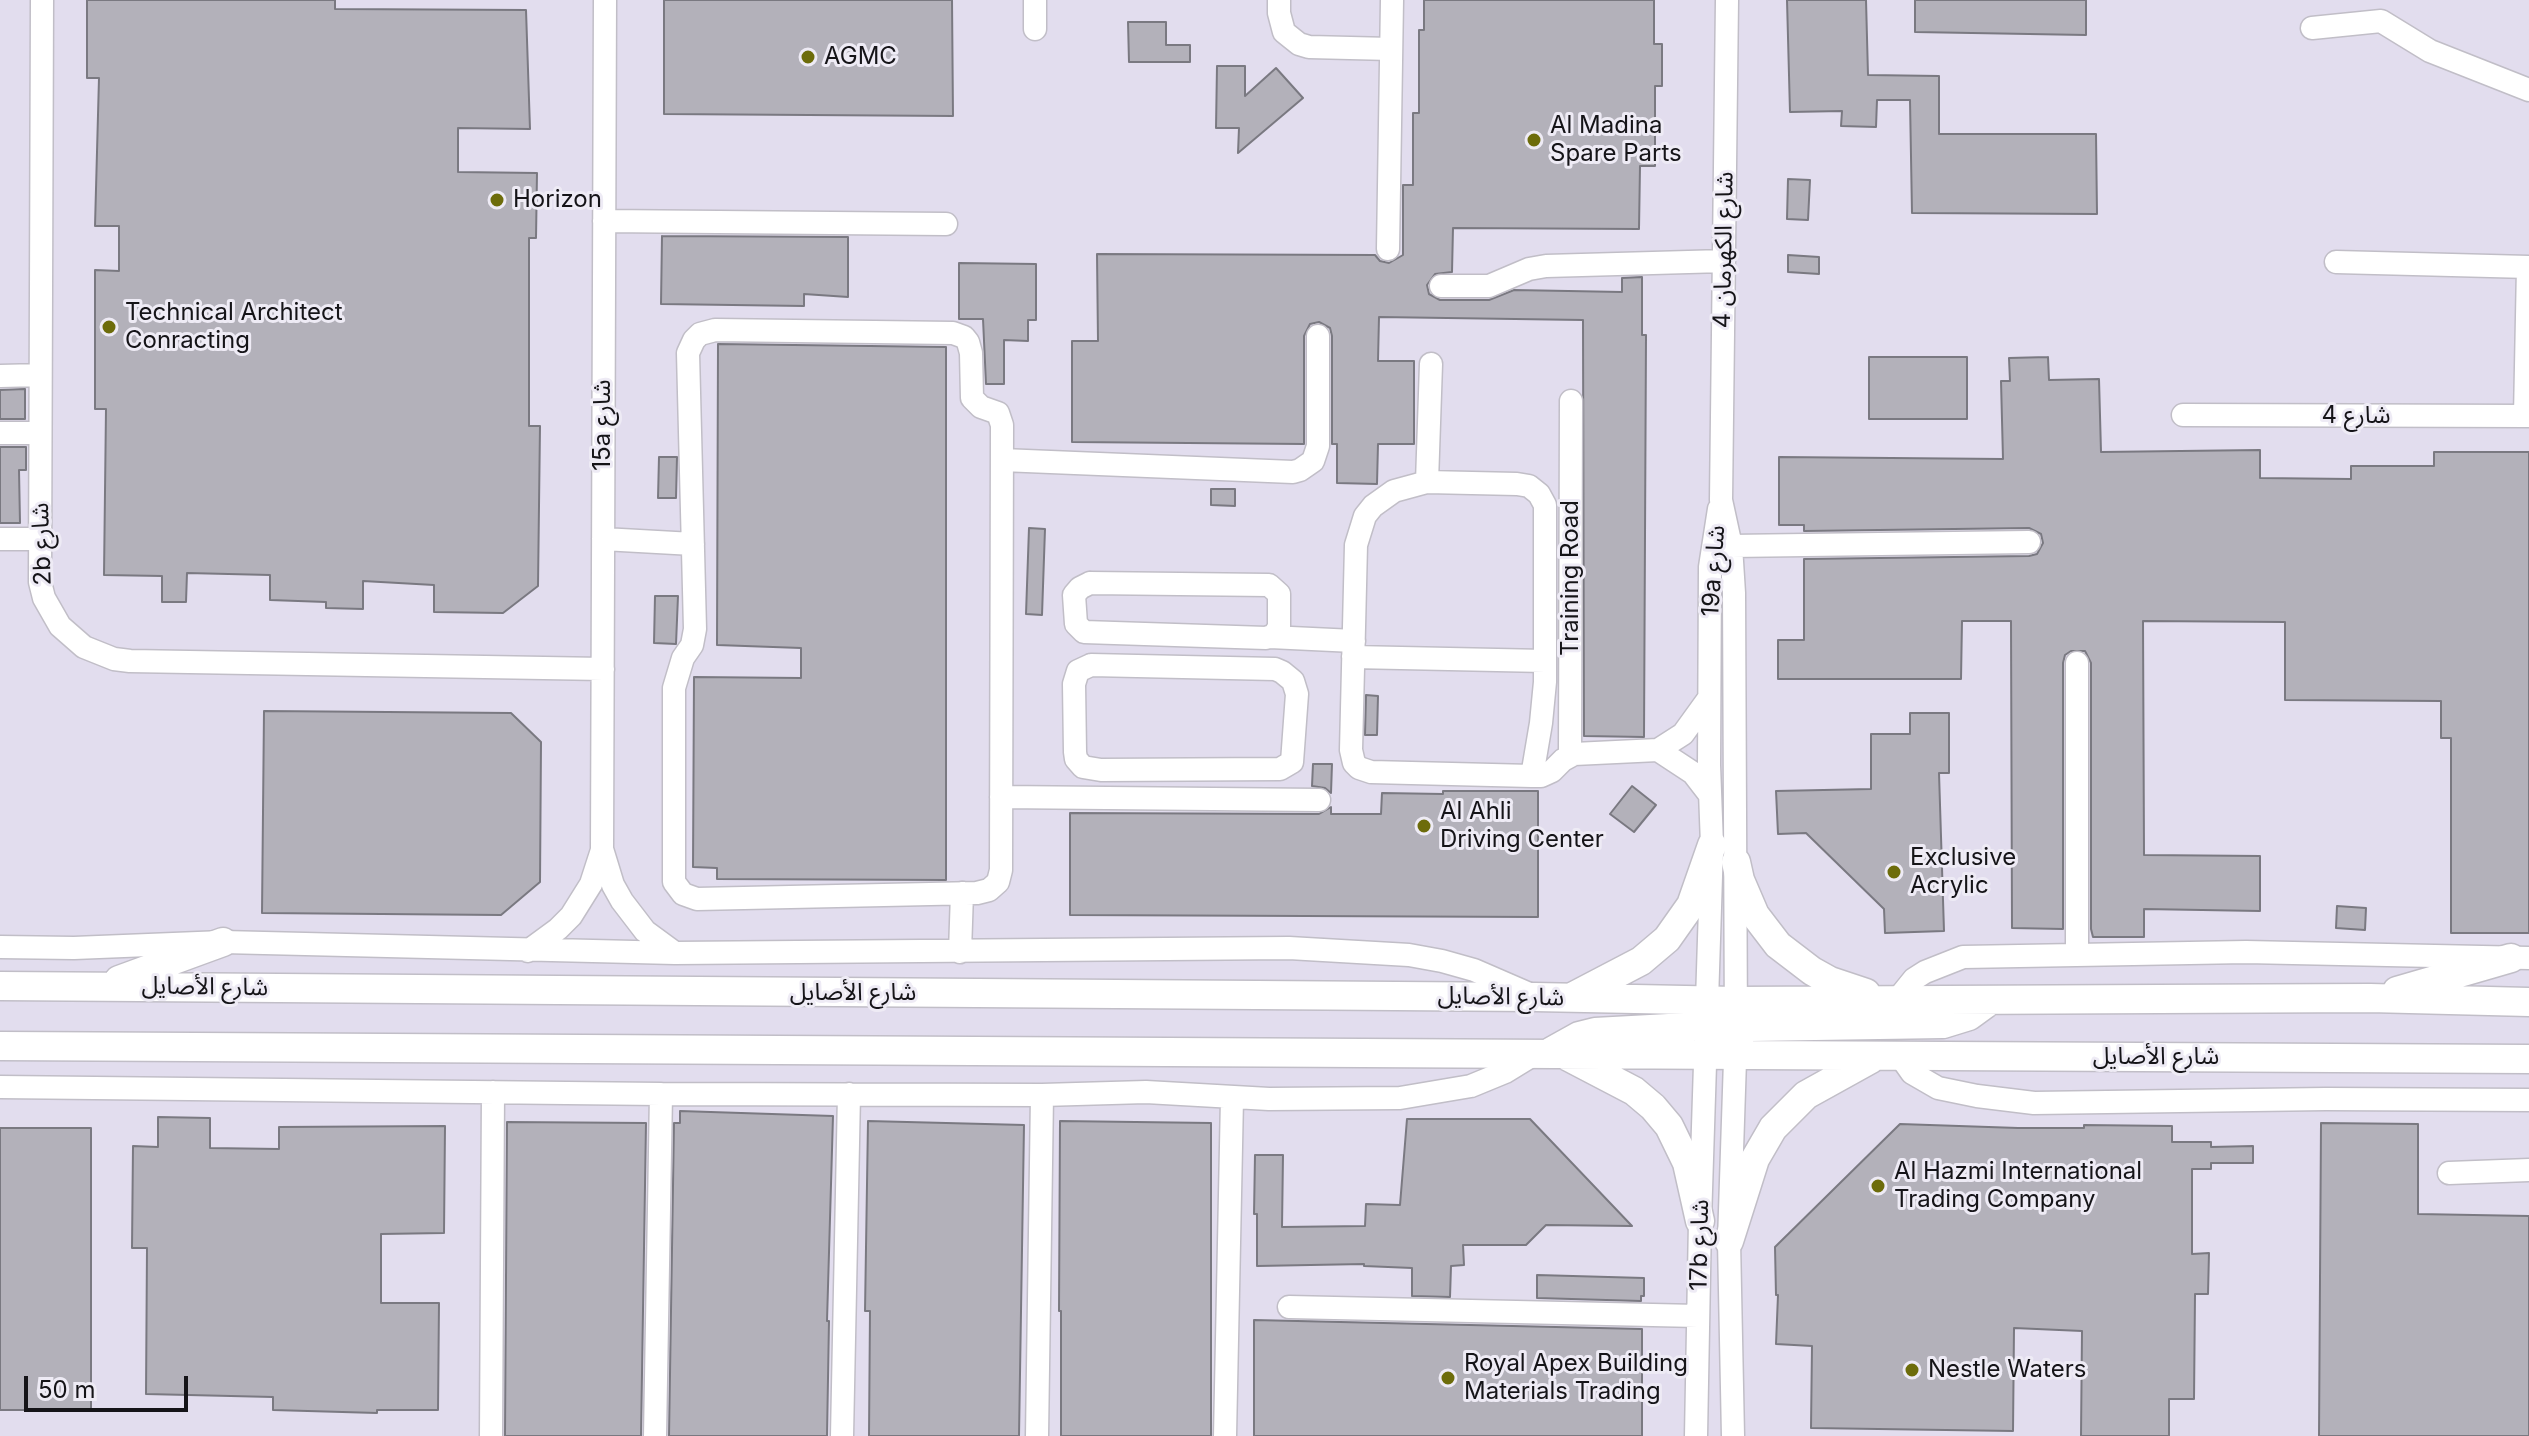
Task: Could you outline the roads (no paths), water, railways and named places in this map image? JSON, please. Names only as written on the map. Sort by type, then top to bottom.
[{"type":"main road","points":[[1571,998],[1634,966],[1667,939],[1691,905],[1712,845]]},
{"type":"main road","points":[[1736,862],[1755,915],[1778,945],[1830,981],[1893,1000]]},
{"type":"main road","points":[[100,986],[223,942]]},
{"type":"main road","points":[[2370,998],[2520,958]]},
{"type":"main road","name":"شارع الأصايل","points":[[0,986],[1535,997],[1706,1013]]},
{"type":"main road","points":[[1548,1053],[1564,1043],[1595,1032],[1706,1013],[1735,1001],[2370,998],[2529,1002]]},
{"type":"main road","points":[[0,1046],[1705,1055],[1767,1026],[1943,1024],[1969,1016],[1992,1000]]},
{"type":"main road","name":"شارع الأصايل","points":[[1735,1042],[1887,1057],[2529,1059]]},
{"type":"main road","points":[[1548,1053],[1612,1078],[1653,1107],[1669,1126],[1687,1163],[1700,1221]]},
{"type":"main road","points":[[1729,1241],[1755,1159],[1773,1128],[1806,1095],[1887,1057]]},
{"type":"street","name":"2b شارع","points":[[42,0],[40,582],[51,612],[60,626],[84,647],[114,659],[603,669]]},
{"type":"street","name":"15a شارع","points":[[528,951],[558,929],[576,908],[591,884],[602,849],[605,0]]},
{"type":"street","points":[[1035,0],[1035,29]]},
{"type":"street","points":[[1279,0],[1284,32],[1299,44],[1309,47],[1391,49]]},
{"type":"street","points":[[1388,249],[1392,0]]},
{"type":"street","name":"شارع الكهرمان 4","points":[[1721,500],[1727,0]]},
{"type":"street","points":[[2312,28],[2381,21],[2430,51],[2529,90]]},
{"type":"street","points":[[604,221],[946,224]]},
{"type":"street","points":[[1441,286],[1489,286],[1529,269],[1546,266],[1724,261]]},
{"type":"street","points":[[2336,262],[2529,267],[2527,416]]},
{"type":"street","points":[[707,331],[959,334],[970,347],[972,398],[981,407],[998,413],[1001,418],[1002,460],[1000,876],[989,890],[962,893],[697,899],[678,889],[672,875],[674,688],[683,658],[692,645],[695,629],[688,353],[694,340],[707,331]]},
{"type":"street","points":[[1002,460],[1300,470],[1313,461],[1318,446],[1318,336]]},
{"type":"street","points":[[1427,482],[1431,364]]},
{"type":"street","points":[[0,376],[40,375]]},
{"type":"street","name":"Training Road","points":[[1570,755],[1571,401]]},
{"type":"street","name":"شارع 4","points":[[2183,415],[2527,416]]},
{"type":"street","points":[[0,433],[40,433]]},
{"type":"street","points":[[1571,488],[1427,482],[1406,486],[1383,497],[1373,506],[1359,528],[1356,545],[1351,750],[1354,763],[1371,772],[1532,776],[1552,771],[1570,755],[1658,750],[1683,734],[1709,698]]},
{"type":"street","points":[[1529,486],[1539,494],[1545,505],[1545,661],[1541,723],[1532,776]]},
{"type":"street","name":"19a شارع","points":[[1721,500],[1731,546],[1734,593],[1735,1042]]},
{"type":"street","name":"19a شارع","points":[[1705,1055],[1712,845],[1710,567],[1721,500]]},
{"type":"street","points":[[0,539],[40,539]]},
{"type":"street","points":[[603,539],[693,544]]},
{"type":"street","points":[[1731,546],[2029,542]]},
{"type":"street","points":[[1270,637],[1279,627],[1280,599],[1277,590],[1269,585],[1084,584],[1074,595],[1076,624],[1084,632],[1270,637],[1354,649],[1545,661]]},
{"type":"street","points":[[1114,633],[1115,666]]},
{"type":"street","points":[[1238,637],[1239,668]]},
{"type":"street","points":[[2077,663],[2077,955]]},
{"type":"street","points":[[1086,666],[1115,666],[1275,669],[1282,672],[1293,681],[1297,694],[1295,757],[1289,766],[1280,769],[1087,769],[1076,759],[1075,677],[1086,666]]},
{"type":"street","points":[[1658,750],[1683,764],[1710,795]]},
{"type":"street","points":[[1101,770],[1104,798]]},
{"type":"street","points":[[1001,797],[1319,800]]},
{"type":"street","name":"15a شارع","points":[[602,849],[613,885],[633,917],[652,937],[675,953]]},
{"type":"street","points":[[960,952],[962,893]]},
{"type":"street","points":[[0,947],[74,948],[223,942],[675,953],[1228,947],[1394,954],[1442,961],[1474,970],[1535,997]]},
{"type":"street","points":[[1893,1000],[1914,979],[1950,960],[1976,956],[2246,952],[2520,958]]},
{"type":"street","name":"17b شارع","points":[[1733,1436],[1729,1241],[1735,1042]]},
{"type":"street","points":[[0,1087],[661,1094],[1042,1095],[1146,1092],[1232,1098],[1400,1098],[1471,1086],[1548,1053]]},
{"type":"street","name":"17b شارع","points":[[1696,1436],[1705,1055]]},
{"type":"street","points":[[1887,1057],[1938,1088],[2034,1103],[2529,1100]]},
{"type":"street","points":[[491,1436],[493,1092]]},
{"type":"street","points":[[655,1436],[661,1094]]},
{"type":"street","points":[[842,1436],[849,1094]]},
{"type":"street","points":[[1037,1436],[1042,1095]]},
{"type":"street","points":[[1225,1436],[1232,1098]]},
{"type":"street","points":[[2449,1173],[2529,1170]]},
{"type":"street","points":[[1289,1307],[1698,1316]]},
{"type":"place","name":"AGMC","points":[[808,57]]},
{"type":"place","name":"Al Madina Spare Parts","points":[[1534,140]]},
{"type":"place","name":"Horizon","points":[[497,200]]},
{"type":"place","name":"Technical Architect Conracting","points":[[109,327]]},
{"type":"place","name":"Al Ahli Driving Center","points":[[1424,826]]},
{"type":"place","name":"Exclusive Acrylic","points":[[1894,872]]},
{"type":"place","name":"Al Hazmi International Trading Company","points":[[1878,1186]]},
{"type":"place","name":"Nestle Waters","points":[[1912,1370]]},
{"type":"place","name":"Royal Apex Building Materials Trading","points":[[1448,1378]]}]
